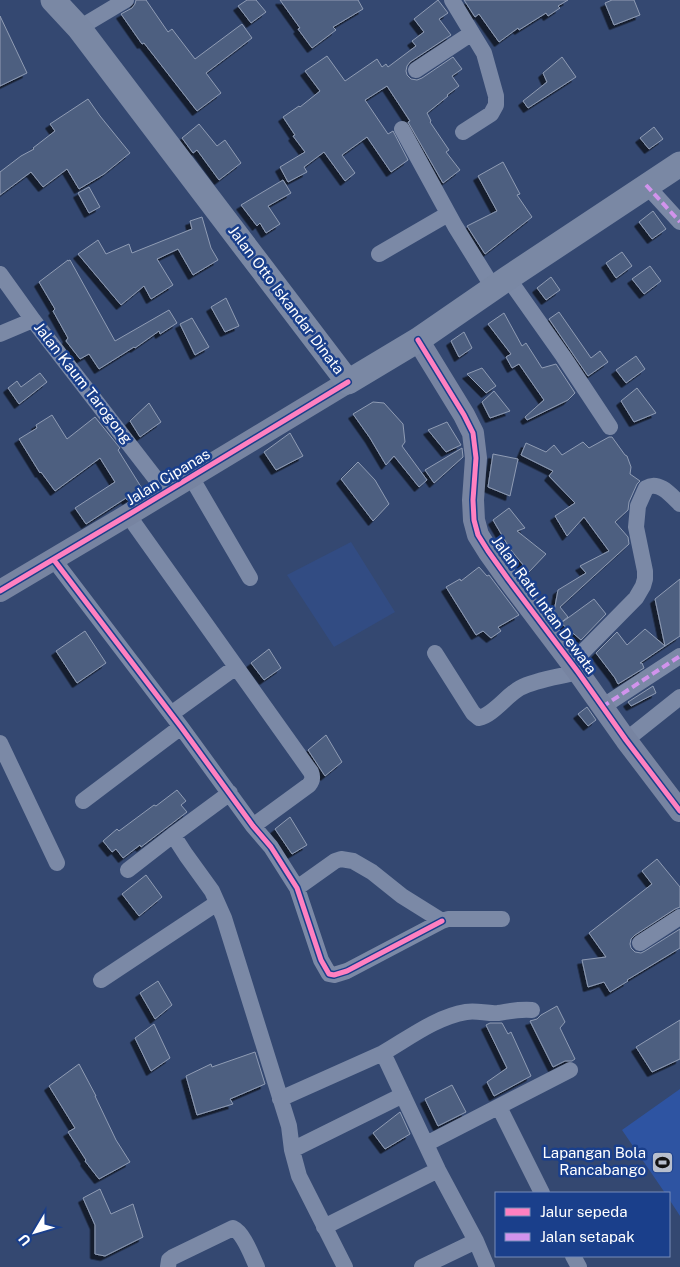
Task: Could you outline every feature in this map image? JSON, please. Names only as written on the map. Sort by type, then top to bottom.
[{"type":"main road","name":"Jalan Otto Iskandar Dinata","points":[[53,0],[79,28],[348,382],[418,340],[680,164]]},
{"type":"street","points":[[79,28],[126,0]]},
{"type":"street","points":[[452,0],[484,53],[496,96],[496,105],[490,114],[463,132]]},
{"type":"street","points":[[416,70],[472,33]]},
{"type":"street","points":[[402,129],[448,214],[501,283],[563,356],[610,427]]},
{"type":"street","points":[[646,186],[680,222]]},
{"type":"street","points":[[379,254],[448,214]]},
{"type":"street","name":"Jalan Kaum Tarogong","points":[[0,274],[33,320],[166,492]]},
{"type":"street","points":[[0,334],[33,320]]},
{"type":"street","name":"Jalan Ratu Intan Dewata","points":[[418,340],[473,433],[476,458],[473,500],[474,520],[478,535],[508,579],[680,811]]},
{"type":"street","name":"Jalan Cipanas","points":[[0,591],[128,516],[348,382]]},
{"type":"street","points":[[191,477],[250,578]]},
{"type":"street","points":[[435,654],[473,713],[479,718],[486,716],[517,690],[529,683],[574,668],[636,598],[643,586],[645,571],[636,527],[638,506],[646,488],[654,485],[660,486],[680,504]]},
{"type":"street","points":[[128,516],[313,776],[312,782],[253,826]]},
{"type":"street","points":[[54,560],[253,826],[271,847],[297,888],[321,960],[329,974],[334,975],[347,971],[448,919],[502,920]]},
{"type":"street","points":[[602,707],[680,656]]},
{"type":"street","points":[[83,801],[236,667]]},
{"type":"street","points":[[626,740],[680,696]]},
{"type":"street","points":[[0,743],[57,863]]},
{"type":"street","points":[[128,870],[230,793]]},
{"type":"street","points":[[173,835],[212,891],[224,918],[289,1126],[292,1150],[299,1176],[345,1267]]},
{"type":"street","points":[[297,888],[335,861],[341,859],[351,860],[372,872],[402,896],[442,921]]},
{"type":"street","points":[[101,980],[217,903]]},
{"type":"street","points":[[640,943],[680,917]]},
{"type":"street","points":[[280,1099],[383,1053],[450,1016],[469,1011],[496,1013],[520,1009],[532,1010]]},
{"type":"street","points":[[383,1053],[438,1170],[476,1241],[487,1267]]},
{"type":"street","points":[[426,1144],[570,1070]]},
{"type":"street","points":[[292,1150],[403,1095]]},
{"type":"street","points":[[499,1107],[542,1192]]},
{"type":"street","points":[[324,1227],[438,1170]]},
{"type":"street","points":[[168,1267],[169,1260],[173,1257],[234,1228],[242,1236],[257,1267]]},
{"type":"street","points":[[422,1267],[476,1241]]},
{"type":"shaded area","points":[[351,542],[395,612],[334,647],[287,575]]},
{"type":"shaded area","name":"Lapangan Bola Rancabango","points":[[680,1089],[680,1216],[670,1201],[670,1192],[664,1192],[622,1130]]},
{"type":"building","points":[[136,0],[146,0],[168,32],[172,29],[195,59],[242,24],[252,38],[206,73],[221,93],[197,111],[144,43],[142,44],[121,14],[132,8]]},
{"type":"building","points":[[247,0],[256,0],[266,12],[251,23],[238,6]]},
{"type":"building","points":[[280,0],[358,0],[363,9],[333,27],[336,30],[312,48]]},
{"type":"building","points":[[438,0],[448,13],[439,19],[451,35],[410,62],[406,71],[411,79],[417,80],[453,57],[462,69],[452,76],[459,86],[427,113],[430,122],[449,150],[446,152],[460,170],[443,183],[408,122],[410,121],[387,86],[365,100],[388,134],[393,131],[408,160],[391,172],[367,137],[342,155],[355,173],[345,181],[324,152],[304,167],[307,172],[288,182],[280,167],[305,152],[293,136],[295,135],[283,117],[300,107],[320,91],[305,71],[327,56],[345,81],[377,59],[382,67],[386,64],[388,67],[416,46],[412,41],[424,32],[414,19]]},
{"type":"building","points":[[464,0],[568,0],[558,6],[560,8],[548,16],[546,13],[519,30],[518,28],[499,42],[479,14],[475,17]]},
{"type":"building","points":[[612,0],[634,0],[640,15],[614,25],[605,3]]},
{"type":"building","points":[[0,16],[27,73],[0,86]]},
{"type":"building","points":[[562,57],[576,77],[528,108],[523,101],[547,82],[543,73]]},
{"type":"building","points":[[88,99],[130,153],[104,174],[79,189],[67,169],[43,187],[31,172],[0,195],[0,172],[34,149],[55,131],[50,124]]},
{"type":"building","points":[[199,124],[217,146],[225,140],[241,163],[219,180],[197,150],[193,153],[182,138]]},
{"type":"building","points":[[654,127],[663,139],[649,149],[640,138]]},
{"type":"building","points":[[503,162],[520,194],[517,195],[532,217],[485,254],[467,226],[497,211],[478,176]]},
{"type":"building","points":[[283,180],[291,193],[268,206],[280,224],[266,233],[260,223],[257,226],[241,205]]},
{"type":"building","points":[[89,187],[100,207],[89,213],[78,193]]},
{"type":"building","points":[[653,211],[666,229],[652,239],[639,222]]},
{"type":"building","points":[[202,217],[211,248],[218,260],[193,275],[178,249],[157,259],[173,285],[151,299],[144,286],[121,305],[78,254],[98,240],[106,254],[129,244],[132,253],[192,229],[190,221]]},
{"type":"building","points":[[622,252],[632,266],[616,278],[606,263]]},
{"type":"building","points":[[70,260],[115,341],[169,310],[177,323],[160,334],[159,331],[135,348],[99,369],[89,354],[80,359],[66,341],[68,338],[53,311],[55,309],[39,282]]},
{"type":"building","points":[[650,266],[661,281],[644,294],[632,279]]},
{"type":"building","points":[[551,277],[560,290],[546,300],[537,288]]},
{"type":"building","points":[[226,298],[239,326],[225,332],[211,307]]},
{"type":"building","points":[[559,312],[591,358],[600,351],[608,362],[588,376],[549,319]]},
{"type":"building","points":[[504,313],[522,346],[526,343],[542,368],[556,364],[575,393],[568,400],[527,420],[525,417],[544,400],[519,364],[512,368],[506,357],[511,354],[488,324]]},
{"type":"building","points":[[192,318],[209,347],[195,355],[180,324]]},
{"type":"building","points":[[464,332],[472,348],[459,357],[451,341]]},
{"type":"building","points":[[636,356],[645,369],[626,383],[616,370]]},
{"type":"building","points":[[482,368],[496,386],[486,393],[467,374]]},
{"type":"building","points":[[40,373],[47,382],[19,404],[8,388],[17,381],[21,387]]},
{"type":"building","points":[[637,388],[656,413],[634,422],[621,401]]},
{"type":"building","points":[[494,391],[510,411],[490,418],[482,402]]},
{"type":"building","points":[[373,402],[384,403],[403,424],[405,442],[402,446],[427,480],[419,487],[394,456],[386,465],[353,414]]},
{"type":"building","points":[[149,403],[161,422],[140,437],[130,421]]},
{"type":"building","points":[[52,415],[67,439],[95,417],[120,448],[118,450],[143,490],[127,500],[126,498],[86,524],[75,508],[115,482],[100,458],[55,491],[40,473],[19,439],[37,428],[36,425]]},
{"type":"building","points":[[447,422],[461,445],[446,452],[428,430]]},
{"type":"building","points":[[290,433],[303,456],[276,470],[264,452]]},
{"type":"building","points":[[612,437],[627,456],[631,467],[630,474],[640,481],[629,502],[628,510],[615,522],[628,537],[629,544],[560,607],[568,617],[559,624],[553,617],[558,590],[586,573],[580,566],[609,551],[584,517],[567,536],[555,516],[575,503],[549,476],[553,471],[521,455],[526,443],[546,452],[554,445],[562,455],[583,442],[589,448]]},
{"type":"building","points":[[462,448],[463,457],[434,483],[425,470]]},
{"type":"building","points":[[493,454],[518,459],[510,496],[488,487]]},
{"type":"building","points":[[358,462],[375,480],[389,504],[373,521],[341,479]]},
{"type":"building","points":[[509,508],[525,528],[517,531],[546,554],[529,572],[510,549],[493,520]]},
{"type":"building","points":[[479,567],[487,576],[489,575],[519,615],[498,627],[501,631],[491,638],[483,631],[476,635],[446,587],[460,579],[461,581]]},
{"type":"building","points":[[680,579],[680,636],[665,646],[655,599]]},
{"type":"building","points":[[594,599],[606,614],[581,640],[561,623]]},
{"type":"building","points":[[645,629],[665,646],[640,663],[642,663],[644,668],[618,684],[596,653],[617,632],[627,645]]},
{"type":"building","points":[[85,631],[106,663],[77,683],[56,651]]},
{"type":"building","points":[[269,649],[281,668],[264,680],[251,663]]},
{"type":"building","points":[[653,686],[656,693],[631,706],[628,702]]},
{"type":"building","points":[[587,707],[596,720],[588,726],[578,714]]},
{"type":"building","points":[[326,735],[342,762],[325,776],[308,750]]},
{"type":"building","points":[[177,790],[186,801],[181,805],[187,812],[141,847],[140,845],[123,858],[116,849],[112,852],[103,841],[117,829],[119,831]]},
{"type":"building","points":[[290,817],[307,845],[292,854],[275,829]]},
{"type":"building","points":[[657,859],[680,887],[680,907],[635,935],[631,939],[631,948],[635,952],[641,953],[680,929],[680,948],[610,992],[604,982],[588,987],[582,960],[606,957],[589,933],[652,884],[642,871]]},
{"type":"building","points":[[146,875],[162,897],[139,916],[122,894]]},
{"type":"building","points":[[158,981],[172,1005],[155,1019],[140,993]]},
{"type":"building","points":[[557,1006],[565,1022],[560,1028],[575,1059],[565,1061],[553,1067],[530,1021],[537,1019]]},
{"type":"building","points":[[680,1020],[680,1059],[652,1072],[636,1047]]},
{"type":"building","points":[[502,1023],[508,1034],[511,1032],[531,1076],[494,1096],[487,1082],[507,1068],[486,1025]]},
{"type":"building","points":[[154,1024],[170,1058],[151,1071],[135,1038]]},
{"type":"building","points":[[255,1052],[265,1084],[230,1099],[233,1104],[197,1115],[186,1076],[211,1064],[212,1067]]},
{"type":"building","points":[[79,1064],[116,1140],[130,1162],[99,1179],[85,1161],[68,1132],[75,1128],[49,1086]]},
{"type":"building","points":[[452,1085],[466,1112],[438,1126],[425,1099]]},
{"type":"building","points":[[400,1112],[410,1134],[385,1149],[373,1133]]},
{"type":"building","points":[[100,1189],[111,1214],[133,1204],[143,1237],[105,1256],[95,1254],[95,1225],[83,1198]]},
{"type":"marked path","points":[[646,185],[680,222]]},
{"type":"marked path","points":[[602,707],[680,656]]},
{"type":"cycle path","points":[[418,340],[473,433],[476,458],[473,500],[474,520],[478,535],[508,579],[680,811]]},
{"type":"cycle path","points":[[0,591],[348,382]]},
{"type":"cycle path","points":[[54,560],[181,727],[253,826],[271,847],[297,888],[321,960],[329,974],[334,975],[347,971],[442,921]]},
{"type":"place","name":"Lapangan Bola Rancabango","points":[[662,1162]]}]
